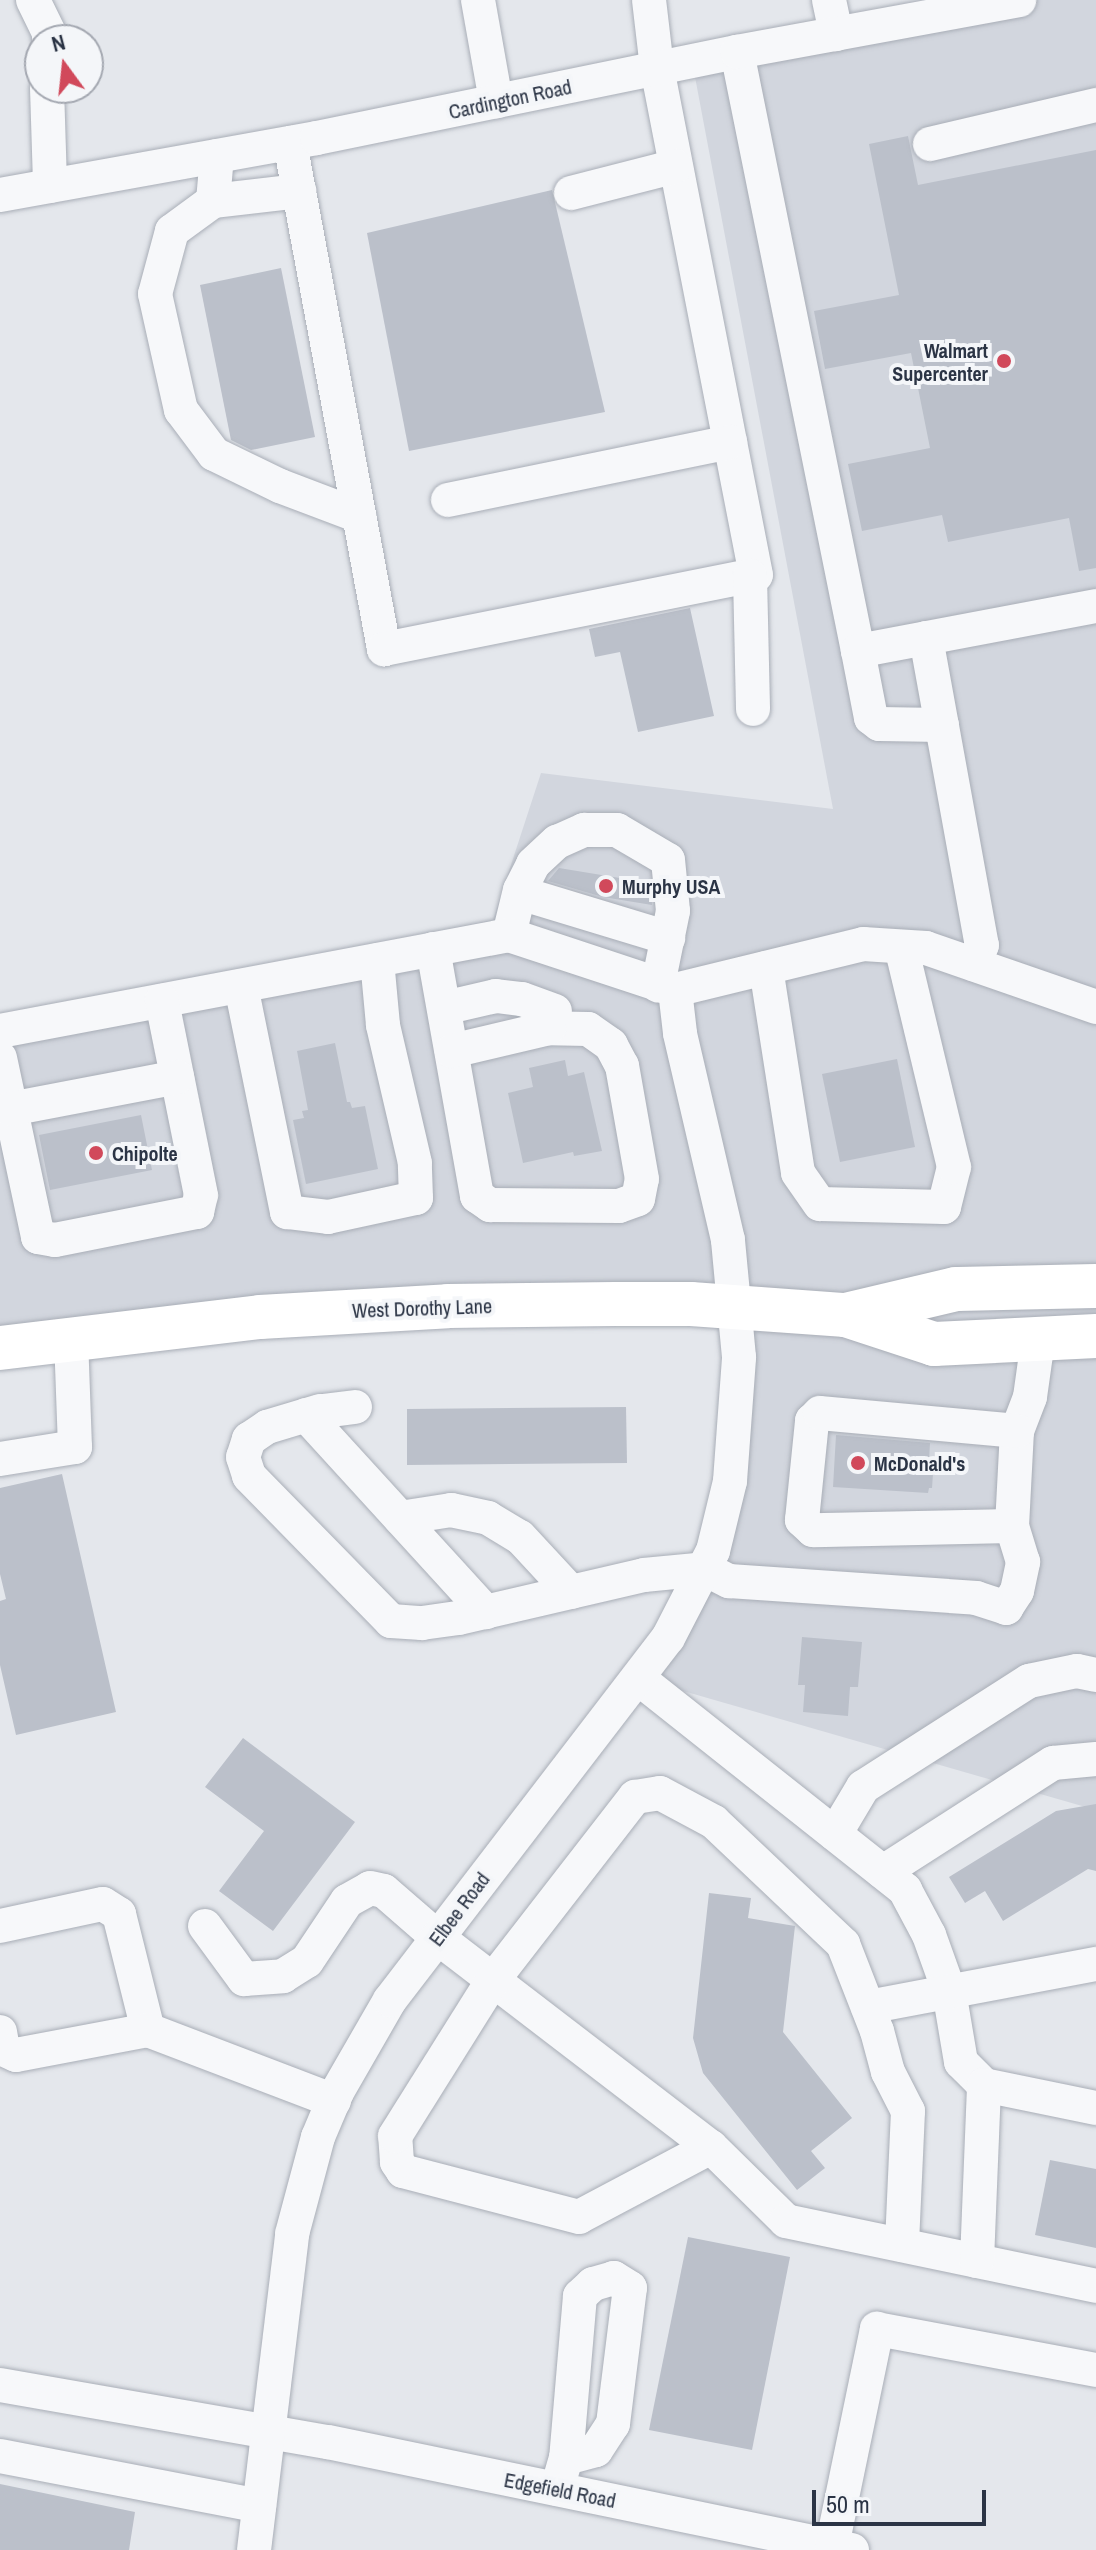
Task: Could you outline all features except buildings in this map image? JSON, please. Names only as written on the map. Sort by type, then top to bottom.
[{"type":"main road","name":"West Dorothy Lane","points":[[846,1315],[956,1289],[1096,1286]]},
{"type":"main road","name":"West Dorothy Lane","points":[[0,1348],[260,1317],[363,1310],[615,1304],[734,1306],[846,1315],[934,1344],[1096,1336]]},
{"type":"street","points":[[33,0],[45,24]]},
{"type":"street","points":[[478,0],[496,101]]},
{"type":"street","points":[[290,143],[384,649],[756,575],[657,68],[649,0]]},
{"type":"street","points":[[829,0],[836,34]]},
{"type":"street","name":"Cardington Road","points":[[0,195],[290,143],[836,34],[870,14],[1019,0]]},
{"type":"street","points":[[737,52],[871,718],[879,724],[942,725]]},
{"type":"street","points":[[47,104],[50,186]]},
{"type":"street","points":[[930,144],[1096,105]]},
{"type":"street","points":[[213,201],[217,156]]},
{"type":"street","points":[[571,193],[676,166]]},
{"type":"street","points":[[299,191],[213,201],[172,231],[155,294],[181,410],[214,454],[280,486],[359,516]]},
{"type":"street","points":[[448,500],[730,442]]},
{"type":"street","points":[[750,576],[753,709]]},
{"type":"street","points":[[858,651],[1096,606]]},
{"type":"street","points":[[926,638],[982,945],[974,964]]},
{"type":"street","name":"Elbee Road","points":[[254,2550],[292,2234],[303,2185],[334,2101],[369,2034],[437,1937],[668,1638],[713,1551],[730,1481],[739,1357],[728,1240],[667,988],[668,938],[673,911],[668,860],[617,830],[584,830],[557,842],[533,864],[520,893]]},
{"type":"street","points":[[509,935],[520,893],[668,938]]},
{"type":"street","points":[[0,1031],[509,935],[667,988],[863,944],[926,948],[1096,1007]]},
{"type":"street","points":[[766,968],[798,1173],[820,1204],[944,1207],[954,1167],[901,947]]},
{"type":"street","points":[[433,949],[477,1196],[490,1205],[619,1206],[638,1199],[642,1179],[622,1066],[611,1045],[588,1029],[552,1020],[522,999],[496,996],[444,1008]]},
{"type":"street","points":[[552,1020],[576,957]]},
{"type":"street","points":[[241,986],[287,1212],[328,1217],[416,1198],[415,1163],[383,1025],[377,960]]},
{"type":"street","points":[[0,1058],[38,1237],[55,1240],[197,1212],[201,1195],[162,1001]]},
{"type":"street","points":[[452,1051],[552,1020]]},
{"type":"street","points":[[10,1109],[177,1077]]},
{"type":"street","points":[[0,1459],[75,1447],[71,1338]]},
{"type":"street","points":[[355,1407],[306,1415],[267,1427],[249,1439],[243,1457],[249,1476],[391,1621],[422,1623],[486,1612],[644,1575],[705,1569],[729,1581],[976,1598],[1006,1608],[1017,1591],[1023,1562],[1012,1526],[1017,1431],[1030,1397],[1038,1340]]},
{"type":"street","points":[[1012,1526],[813,1530],[802,1520],[812,1421],[820,1413],[1017,1431]]},
{"type":"street","points":[[306,1415],[486,1612]]},
{"type":"street","points":[[400,1518],[451,1510],[488,1518],[520,1537],[571,1592]]},
{"type":"street","points":[[797,1585],[813,1530]]},
{"type":"street","points":[[835,1834],[863,1787],[1029,1681],[1077,1671],[1096,1675]]},
{"type":"street","points":[[638,1678],[905,1890],[929,1935],[949,1991],[961,2062],[984,2085],[1096,2108]]},
{"type":"street","points":[[883,1872],[1053,1763],[1096,1759]]},
{"type":"street","points":[[711,2147],[579,2217],[403,2171],[397,2162],[395,2136],[493,1980],[635,1797],[660,1793],[714,1822],[843,1944],[868,2007],[888,2072],[908,2111],[902,2245]]},
{"type":"street","points":[[205,1926],[244,1979],[283,1976],[307,1961],[347,1901],[370,1888],[384,1891],[437,1937],[711,2147],[786,2221],[1096,2286]]},
{"type":"street","points":[[0,1926],[103,1904],[119,1914],[148,2030]]},
{"type":"street","points":[[868,2007],[1096,1964]]},
{"type":"street","points":[[0,2032],[3,2049],[16,2055],[148,2030],[334,2101]]},
{"type":"street","points":[[977,2261],[984,2085]]},
{"type":"street","points":[[842,2548],[877,2329],[1096,2370]]},
{"type":"street","name":"Edgefield Road","points":[[0,2385],[268,2433],[562,2474],[759,2540],[842,2548]]},
{"type":"street","points":[[0,2456],[259,2506]]},
{"type":"shaded area","points":[[1021,0],[1096,0],[1096,1810],[638,1678],[705,1569],[734,1307],[0,1348],[0,1019],[493,920],[541,773],[833,809],[692,61]]},
{"type":"place","name":"Walmart Supercenter","points":[[1004,361]]},
{"type":"place","name":"Murphy USA","points":[[606,886]]},
{"type":"place","name":"Chipolte","points":[[96,1153]]},
{"type":"place","name":"McDonald's","points":[[858,1463]]}]
